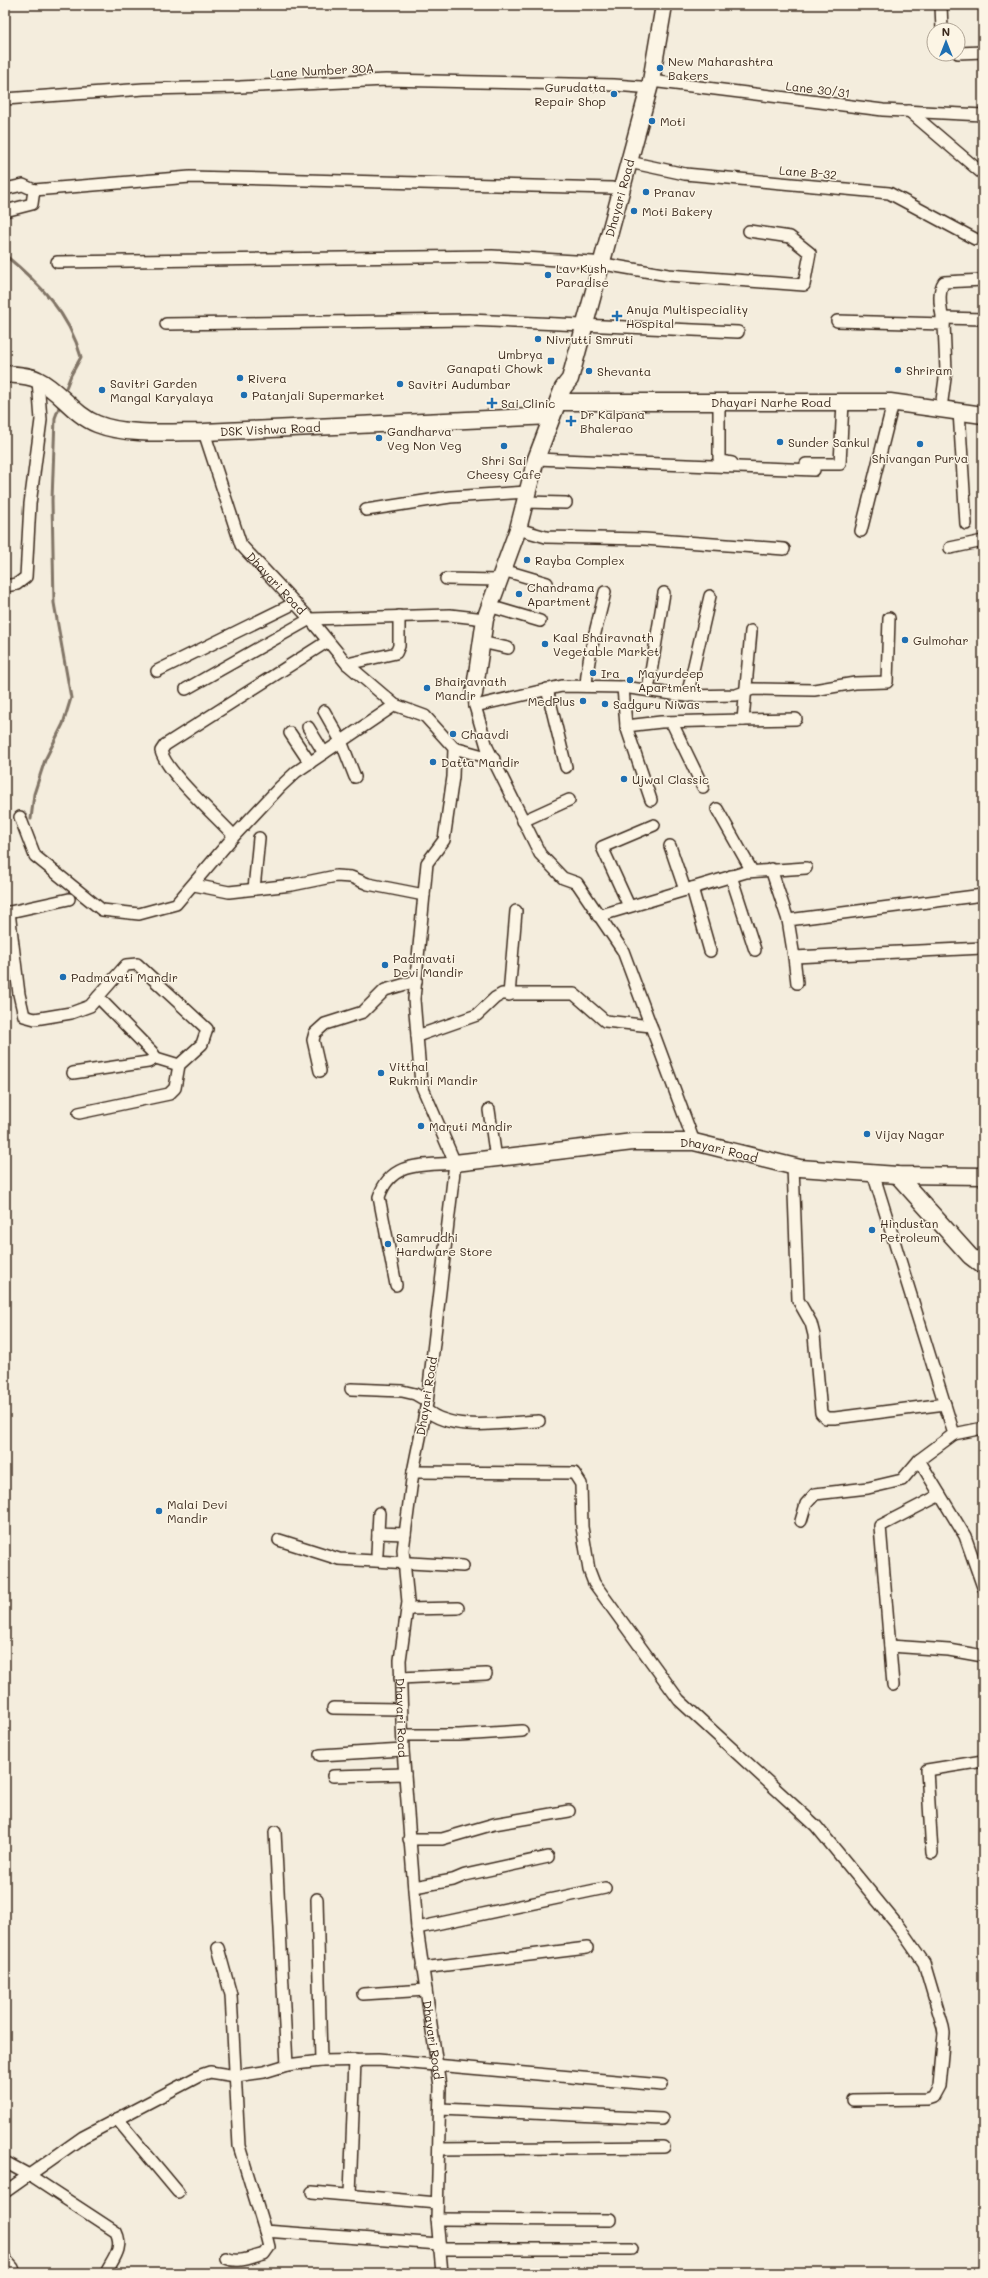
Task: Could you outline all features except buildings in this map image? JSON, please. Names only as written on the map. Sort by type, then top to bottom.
[{"type":"street","name":"Dhayari Road","points":[[597,263],[612,188],[646,84],[653,5]]},
{"type":"street","name":"Dhayari Road","points":[[474,700],[481,642],[487,613],[518,529],[536,459],[558,402],[561,376],[580,325],[597,263],[629,162],[664,5]]},
{"type":"street","points":[[941,5],[942,22]]},
{"type":"street","points":[[966,53],[983,52]]},
{"type":"street","name":"Lane Number 30A","points":[[5,99],[144,89],[240,87],[386,80],[614,85],[646,84]]},
{"type":"street","name":"Lane 30/31","points":[[646,84],[883,110],[983,115]]},
{"type":"street","points":[[909,111],[983,174]]},
{"type":"street","name":"Lane B-32","points":[[629,162],[685,174],[889,193],[975,239]]},
{"type":"street","points":[[5,189],[23,185],[34,190],[190,178],[612,188]]},
{"type":"street","points":[[5,211],[32,204],[34,190]]},
{"type":"street","points":[[57,262],[492,256],[597,263],[668,275],[804,285],[810,253],[790,237],[749,231]]},
{"type":"street","points":[[941,408],[946,371],[941,289],[944,282],[983,280]]},
{"type":"street","points":[[837,321],[943,321],[983,319]]},
{"type":"street","points":[[166,324],[469,320],[738,332]]},
{"type":"street","name":"DSK Vishwa Road","points":[[5,374],[43,383],[70,406],[96,424],[115,429],[150,432],[204,432],[558,402]]},
{"type":"street","points":[[5,586],[17,584],[26,577],[30,504],[41,420],[43,383]]},
{"type":"street","name":"Dhayari Narhe Road","points":[[558,402],[893,403],[941,408],[983,415]]},
{"type":"street","points":[[719,402],[720,461],[838,465],[842,460],[843,402]]},
{"type":"street","points":[[862,531],[893,403]]},
{"type":"street","points":[[959,411],[966,524]]},
{"type":"street","name":"Dhayari Road","points":[[204,432],[241,545],[310,619],[347,664],[394,705],[425,716],[454,748],[453,777],[444,840],[427,863],[414,999],[421,1084],[455,1163],[426,1405],[413,1472],[405,1534],[404,1562],[407,1609],[400,1660],[402,1735],[417,1928],[440,2086],[437,2219],[442,2273]]},
{"type":"street","points":[[536,459],[814,470]]},
{"type":"street","points":[[366,510],[443,498],[526,497],[566,503]]},
{"type":"street","points":[[518,529],[546,537],[644,539],[784,549]]},
{"type":"street","points":[[950,548],[983,541]]},
{"type":"street","points":[[446,578],[500,575],[547,583]]},
{"type":"street","points":[[586,686],[587,662],[595,638],[605,592]]},
{"type":"street","points":[[648,690],[664,593]]},
{"type":"street","points":[[687,696],[710,596]]},
{"type":"street","points":[[157,671],[295,603]]},
{"type":"street","points":[[186,689],[310,619],[487,613],[540,621]]},
{"type":"street","points":[[347,664],[396,653],[399,646],[399,616]]},
{"type":"street","points":[[694,1142],[623,951],[577,883],[563,878],[540,854],[487,747],[474,700],[562,686],[623,687],[687,696],[736,695],[747,690],[814,690],[855,683],[887,682],[889,618]]},
{"type":"street","points":[[743,720],[747,690],[745,679],[751,630]]},
{"type":"street","points":[[234,836],[177,777],[163,758],[161,751],[165,745],[328,641]]},
{"type":"street","points":[[481,642],[508,648]]},
{"type":"street","points":[[623,687],[626,726],[651,800]]},
{"type":"street","points":[[547,689],[566,767]]},
{"type":"street","points":[[20,817],[35,856],[102,910],[139,914],[176,904],[194,885],[234,836],[280,787],[310,763],[394,705]]},
{"type":"street","points":[[324,711],[341,741],[355,777]]},
{"type":"street","points":[[626,726],[651,722],[672,723],[796,719]]},
{"type":"street","points":[[672,723],[703,787]]},
{"type":"street","points":[[308,727],[324,753]]},
{"type":"street","points":[[290,733],[310,763]]},
{"type":"street","points":[[454,748],[494,760]]},
{"type":"street","points":[[523,821],[569,800]]},
{"type":"street","points":[[717,809],[752,871]]},
{"type":"street","points":[[629,906],[602,847],[654,825]]},
{"type":"street","points":[[254,889],[259,838]]},
{"type":"street","points":[[670,846],[688,889],[710,951]]},
{"type":"street","points":[[598,916],[752,871],[806,868]]},
{"type":"street","points":[[771,869],[788,920],[797,983]]},
{"type":"street","points":[[194,885],[229,892],[336,876],[351,877],[368,884],[424,895]]},
{"type":"street","points":[[731,876],[755,950]]},
{"type":"street","points":[[788,920],[983,895]]},
{"type":"street","points":[[69,899],[7,912],[19,994],[24,1016],[35,1019],[71,1013],[90,1006],[126,965],[137,964],[207,1028],[202,1044],[179,1065],[175,1088],[169,1094],[79,1112]]},
{"type":"street","points":[[509,995],[516,911]]},
{"type":"street","points":[[794,957],[983,948]]},
{"type":"street","points":[[320,1071],[313,1040],[320,1028],[363,1012],[385,990],[416,981]]},
{"type":"street","points":[[417,1036],[477,1015],[495,998],[502,994],[574,994],[605,1021],[651,1026]]},
{"type":"street","points":[[98,996],[156,1058],[179,1065]]},
{"type":"street","points":[[74,1073],[148,1062],[156,1058]]},
{"type":"street","points":[[489,1110],[496,1159]]},
{"type":"street","name":"Dhayari Road","points":[[455,1163],[633,1142],[694,1142],[793,1166],[897,1175],[983,1176]]},
{"type":"street","points":[[396,1285],[379,1197],[383,1184],[391,1175],[403,1168],[455,1163]]},
{"type":"street","points":[[793,1166],[798,1300],[811,1323],[814,1335],[821,1413],[826,1418],[835,1418],[945,1404]]},
{"type":"street","points":[[873,1173],[954,1434]]},
{"type":"street","points":[[897,1175],[976,1255],[983,1266]]},
{"type":"street","points":[[351,1390],[402,1391],[415,1394],[426,1405],[434,1417],[459,1424],[539,1421]]},
{"type":"street","points":[[801,1520],[806,1504],[815,1494],[868,1488],[902,1480],[919,1460],[954,1434],[983,1428]]},
{"type":"street","points":[[919,1460],[965,1536],[983,1587]]},
{"type":"street","points":[[413,1472],[574,1474],[581,1484],[582,1527],[589,1570],[594,1583],[679,1700],[816,1826],[899,1927],[924,1963],[943,2027],[944,2033],[939,2086],[933,2097],[927,2099],[853,2100]]},
{"type":"street","points":[[893,1685],[880,1526],[940,1495]]},
{"type":"street","points":[[377,1554],[379,1513]]},
{"type":"street","points":[[378,1533],[405,1534]]},
{"type":"street","points":[[279,1540],[340,1559],[463,1566]]},
{"type":"street","points":[[407,1609],[458,1608]]},
{"type":"street","points":[[890,1646],[949,1650],[983,1656]]},
{"type":"street","points":[[400,1678],[486,1674]]},
{"type":"street","points":[[333,1708],[402,1709]]},
{"type":"street","points":[[402,1735],[459,1735],[522,1731]]},
{"type":"street","points":[[320,1755],[403,1750]]},
{"type":"street","points":[[932,1853],[927,1770],[983,1761]]},
{"type":"street","points":[[333,1776],[405,1774]]},
{"type":"street","points":[[409,1839],[442,1838],[494,1824],[569,1811]]},
{"type":"street","points":[[276,1832],[287,2065]]},
{"type":"street","points":[[414,1887],[454,1880],[465,1875],[548,1857]]},
{"type":"street","points":[[417,1928],[605,1888]]},
{"type":"street","points":[[317,1899],[321,2061]]},
{"type":"street","points":[[218,1948],[231,1995],[241,2154],[269,2247],[264,2254],[236,2261],[226,2258]]},
{"type":"street","points":[[422,1968],[588,1948]]},
{"type":"street","points":[[363,1994],[426,1990]]},
{"type":"street","points":[[350,2194],[355,2060]]},
{"type":"street","points":[[5,2192],[83,2137],[201,2075],[210,2072],[236,2076],[264,2072],[287,2065],[321,2061],[355,2060],[437,2065],[662,2085]]},
{"type":"street","points":[[440,2109],[662,2119]]},
{"type":"street","points":[[117,2119],[178,2192]]},
{"type":"street","points":[[439,2149],[664,2147]]},
{"type":"street","points":[[5,2162],[29,2175],[116,2232],[120,2241],[119,2249],[106,2273]]},
{"type":"street","points":[[312,2192],[350,2194],[437,2203]]},
{"type":"street","points":[[437,2219],[610,2220]]},
{"type":"street","points":[[265,2231],[439,2246],[632,2249]]},
{"type":"street","points":[[5,2259],[13,2268],[14,2273]]},
{"type":"street","points":[[442,2273],[451,2273]]},
{"type":"waterway","points":[[5,255],[30,277],[51,300],[69,326],[76,341],[81,357],[71,375],[64,393]]},
{"type":"waterway","points":[[31,819],[34,794],[45,760],[63,724],[71,698],[54,603],[52,500],[55,418],[61,402]]},
{"type":"place","name":"New Maharashtra Bakers","points":[[660,68]]},
{"type":"place","name":"Gurudatta Repair Shop","points":[[614,94]]},
{"type":"place","name":"Moti","points":[[652,121]]},
{"type":"place","name":"Pranav","points":[[646,192]]},
{"type":"place","name":"Moti Bakery","points":[[634,211]]},
{"type":"place","name":"Lav Kush Paradise","points":[[548,275]]},
{"type":"place","name":"Anuja Multispeciality Hospital","points":[[617,316]]},
{"type":"place","name":"Nivrutti Smruti","points":[[538,339]]},
{"type":"place","name":"Umbrya Ganapati Chowk","points":[[551,361]]},
{"type":"place","name":"Shriram","points":[[898,370]]},
{"type":"place","name":"Shevanta","points":[[589,371]]},
{"type":"place","name":"Rivera","points":[[240,378]]},
{"type":"place","name":"Savitri Audumbar","points":[[400,384]]},
{"type":"place","name":"Savitri Garden Mangal Karyalaya","points":[[102,390]]},
{"type":"place","name":"Patanjali Supermarket","points":[[244,395]]},
{"type":"place","name":"Sai Clinic","points":[[492,403]]},
{"type":"place","name":"Dr Kalpana Bhalerao","points":[[571,421]]},
{"type":"place","name":"Gandharva Veg Non Veg","points":[[379,438]]},
{"type":"place","name":"Sunder Sankul","points":[[780,442]]},
{"type":"place","name":"Shivangan Purva","points":[[920,444]]},
{"type":"place","name":"Shri Sai Cheesy Cafe","points":[[504,446]]},
{"type":"place","name":"Rayba Complex","points":[[527,560]]},
{"type":"place","name":"Chandrama Apartment","points":[[519,594]]},
{"type":"place","name":"Gulmohar","points":[[905,640]]},
{"type":"place","name":"Kaal Bhairavnath Vegetable Market","points":[[545,644]]},
{"type":"place","name":"Ira","points":[[593,673]]},
{"type":"place","name":"Mayurdeep Apartment","points":[[630,680]]},
{"type":"place","name":"Bhairavnath Mandir","points":[[427,688]]},
{"type":"place","name":"MedPlus","points":[[583,701]]},
{"type":"place","name":"Sadguru Niwas","points":[[605,704]]},
{"type":"place","name":"Chaavdi","points":[[453,734]]},
{"type":"place","name":"Datta Mandir","points":[[433,762]]},
{"type":"place","name":"Ujwal Classic","points":[[624,779]]},
{"type":"place","name":"Padmavati Devi Mandir","points":[[385,965]]},
{"type":"place","name":"Padmavati Mandir","points":[[63,977]]},
{"type":"place","name":"Vitthal Rukmini Mandir","points":[[381,1073]]},
{"type":"place","name":"Maruti Mandir","points":[[421,1126]]},
{"type":"place","name":"Vijay Nagar","points":[[867,1134]]},
{"type":"place","name":"Hindustan Petroleum","points":[[872,1230]]},
{"type":"place","name":"Samruddhi Hardware Store","points":[[388,1244]]},
{"type":"place","name":"Malai Devi Mandir","points":[[159,1511]]}]
